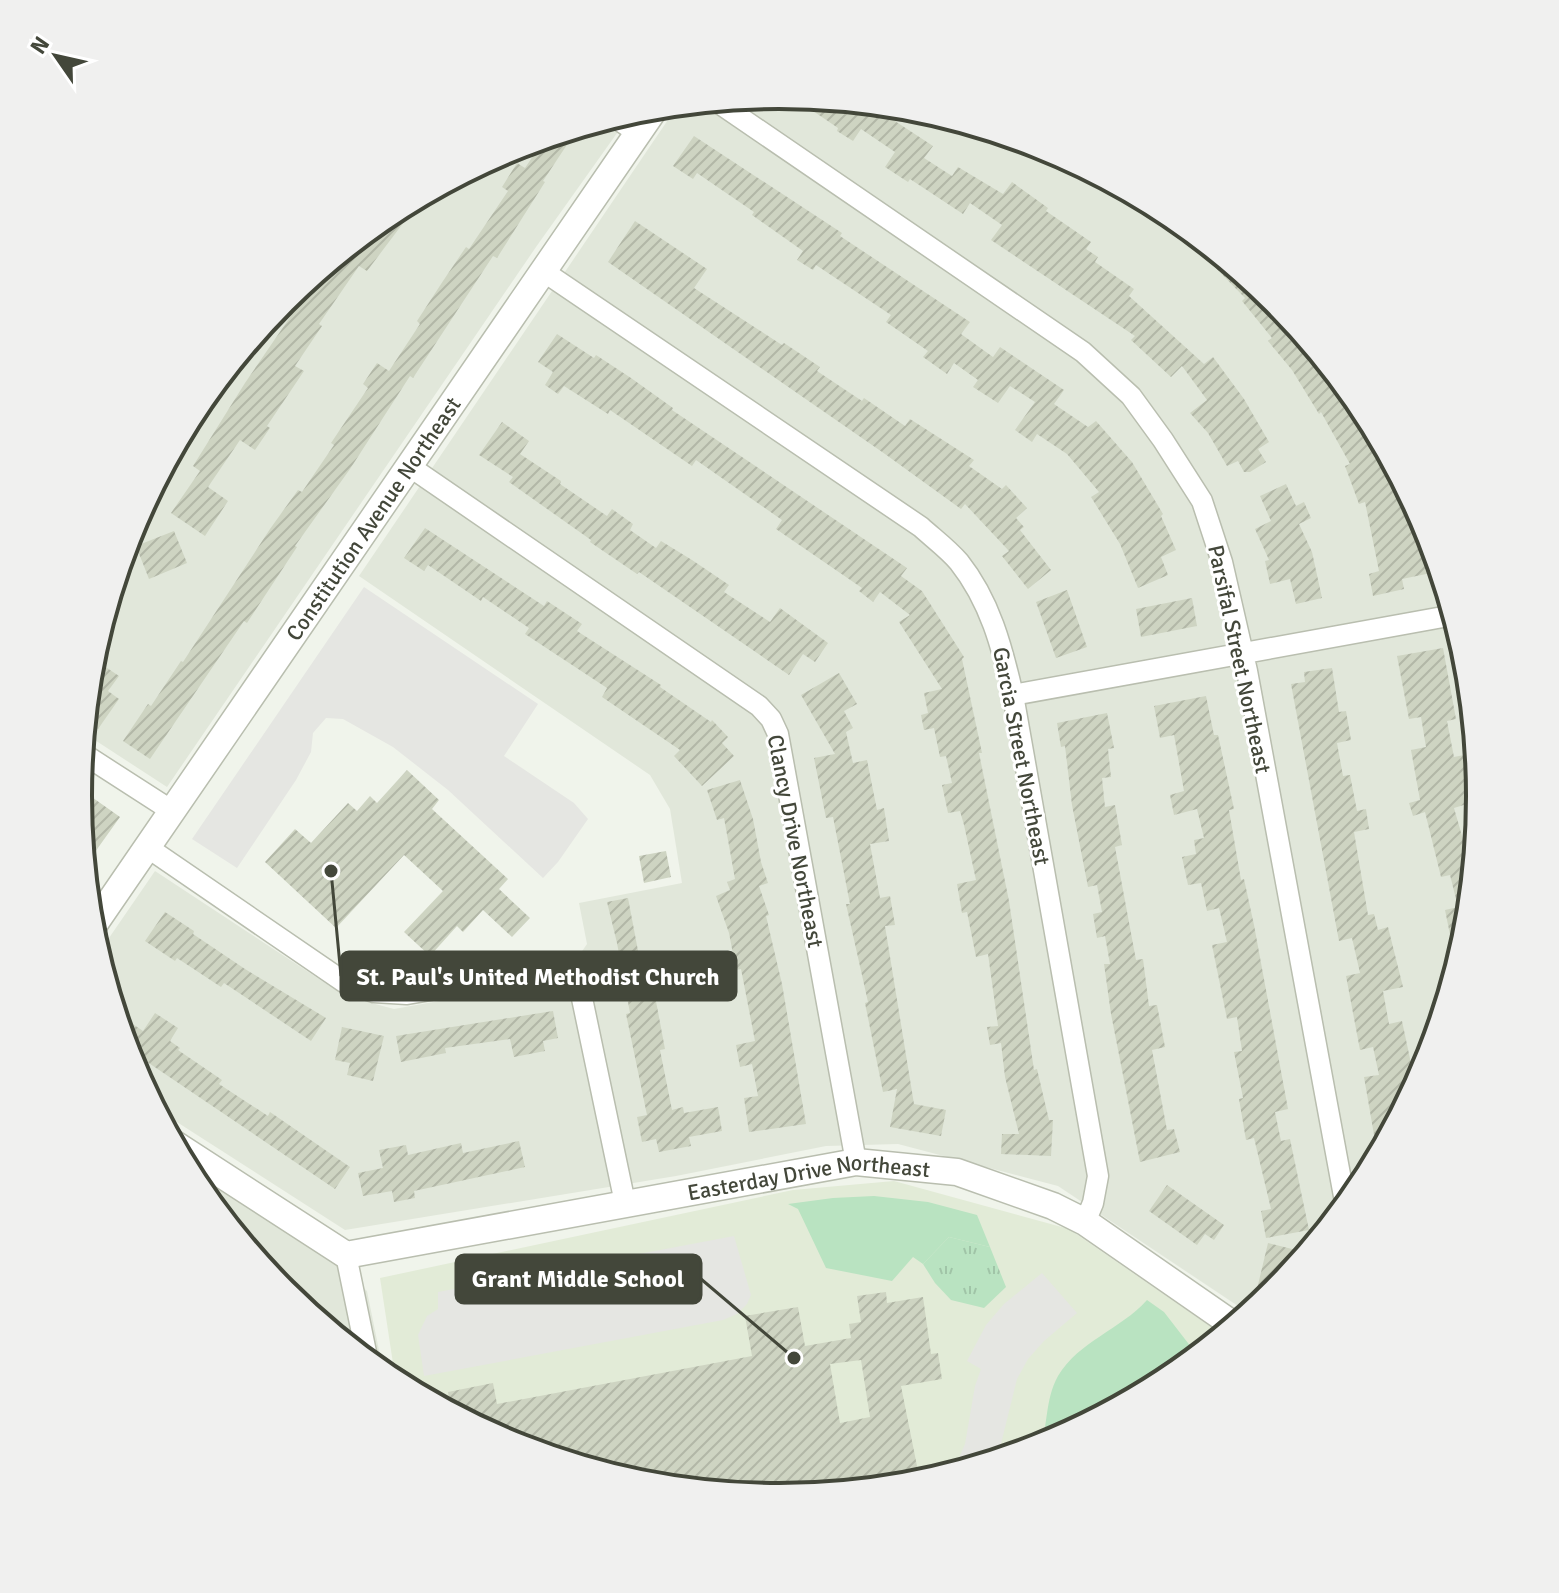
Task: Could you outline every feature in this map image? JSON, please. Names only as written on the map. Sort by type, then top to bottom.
[{"type":"street","name":"Parsifal Street Northeast","points":[[730,111],[1083,352],[1131,396],[1202,501],[1222,562],[1244,655],[1343,1190]]},
{"type":"street","name":"Constitution Avenue Northeast","points":[[102,913],[646,122]]},
{"type":"street","points":[[628,126],[638,133]]},
{"type":"street","name":"Garcia Street Northeast","points":[[543,271],[921,527],[957,560],[981,594],[1001,643],[1013,695],[1098,1176],[1093,1203],[1085,1222]]},
{"type":"street","name":"Clancy Drive Northeast","points":[[409,466],[759,706],[771,719],[781,750],[856,1162]]},
{"type":"street","points":[[1013,695],[1443,617]]},
{"type":"street","points":[[93,760],[172,811]]},
{"type":"street","points":[[147,847],[344,982],[374,992],[407,994],[575,965],[625,1203]]},
{"type":"street","points":[[195,1157],[346,1255],[364,1344]]},
{"type":"street","name":"Easterday Drive Northeast","points":[[346,1255],[856,1162],[957,1172],[1053,1206],[1085,1222],[1225,1319]]},
{"type":"shaded area","points":[[780,109],[869,115],[914,122],[1000,145],[1084,180],[1123,201],[1198,251],[1266,310],[1296,343],[1325,378],[1375,453],[1415,533],[1431,576],[1454,662],[1461,707],[1466,752],[1466,841],[1454,931],[1444,974],[1415,1060],[1396,1101],[1375,1140],[1325,1215],[1266,1283],[1240,1307],[1058,1186],[898,1144],[826,1146],[676,1176],[345,1230],[173,1120],[163,1101],[128,1017],[107,941],[155,871],[345,996],[394,1009],[563,979],[587,944],[579,903],[682,883],[670,809],[650,775],[359,576],[669,118],[735,110]]},
{"type":"shaded area","points":[[621,128],[536,247],[167,787],[94,740],[105,662],[128,576],[163,492],[208,415],[234,378],[293,310],[361,251],[398,225],[436,201],[516,161]]},
{"type":"shaded area","points":[[364,587],[538,704],[504,756],[574,803],[588,819],[543,878],[448,790],[393,747],[343,719],[326,718],[313,733],[311,752],[296,780],[237,868],[192,839]]},
{"type":"shaded area","points":[[209,1180],[320,1251],[367,1291],[380,1355],[293,1283],[234,1215]]},
{"type":"shaded area","points":[[894,1181],[1069,1229],[1214,1329],[1123,1392],[1043,1432],[957,1461],[914,1471],[824,1483],[735,1483],[645,1471],[602,1461],[516,1432],[436,1392],[393,1365],[380,1278],[793,1190]]},
{"type":"shaded area","points":[[734,1236],[751,1295],[737,1314],[723,1320],[424,1376],[418,1335],[427,1316],[438,1309],[438,1292]]},
{"type":"shaded area","points":[[1042,1273],[1077,1313],[1028,1359],[1017,1379],[1000,1448],[958,1461],[965,1444],[981,1369],[967,1361],[986,1325],[1004,1304]]},
{"type":"green space","points":[[874,1196],[928,1202],[977,1215],[990,1247],[949,1237],[923,1264],[913,1257],[892,1281],[826,1268],[798,1209],[788,1204]]},
{"type":"green space","points":[[949,1237],[990,1247],[1006,1287],[984,1308],[951,1300],[923,1264]]},
{"type":"green space","points":[[1147,1300],[1164,1312],[1191,1347],[1123,1392],[1044,1432],[1054,1385],[1067,1364],[1088,1344]]},
{"type":"building","points":[[811,110],[891,118],[933,146],[924,158],[952,176],[958,167],[1003,194],[1012,182],[1048,208],[1046,211],[1091,242],[1086,249],[1098,257],[1095,262],[1134,289],[1129,296],[1204,364],[1213,357],[1244,399],[1269,442],[1258,449],[1266,462],[1250,472],[1244,472],[1238,461],[1227,466],[1208,433],[1190,413],[1207,400],[1182,366],[1171,377],[1131,340],[1135,336],[991,240],[1002,225],[970,203],[963,214],[910,179],[908,182],[885,167],[895,152],[861,129],[853,141],[837,131],[838,128]]},
{"type":"building","points":[[694,136],[970,322],[961,334],[993,357],[1000,347],[1064,390],[1054,404],[1088,427],[1096,421],[1132,462],[1163,514],[1161,516],[1176,550],[1161,557],[1168,575],[1138,588],[1120,544],[1091,497],[1099,492],[1067,454],[1037,434],[1032,442],[1015,430],[1035,402],[1010,386],[998,403],[973,387],[978,380],[954,363],[947,374],[923,357],[928,351],[886,322],[891,315],[816,265],[813,270],[797,260],[803,251],[697,173],[693,179],[673,166]]},
{"type":"building","points":[[569,142],[497,258],[493,256],[413,378],[410,376],[350,469],[295,546],[247,623],[244,621],[150,759],[123,741],[148,704],[151,706],[183,662],[270,529],[298,490],[302,492],[334,445],[331,443],[368,388],[363,384],[377,363],[389,371],[420,324],[417,321],[443,281],[508,191],[502,187],[517,163],[525,168],[534,154]]},
{"type":"building","points":[[635,221],[707,269],[694,288],[820,367],[817,371],[862,401],[864,398],[905,426],[910,419],[974,460],[969,466],[1002,489],[1006,485],[1027,508],[1016,518],[1024,527],[1020,530],[1051,570],[1028,589],[1002,556],[1009,551],[965,504],[961,509],[608,262]]},
{"type":"building","points":[[404,222],[367,271],[359,266],[319,324],[322,326],[295,366],[304,371],[267,426],[270,428],[255,450],[240,440],[208,487],[228,501],[205,536],[171,513],[200,471],[193,466],[298,305],[361,251]]},
{"type":"building","points":[[1165,229],[1198,251],[1266,310],[1325,378],[1375,453],[1396,492],[1430,573],[1402,579],[1404,589],[1373,596],[1369,574],[1379,571],[1365,502],[1359,504],[1345,466],[1350,464],[1321,412],[1319,414],[1292,370],[1268,341],[1272,338],[1242,301],[1245,298],[1210,262]]},
{"type":"building","points":[[557,334],[631,378],[672,410],[907,568],[901,576],[922,591],[964,657],[982,753],[979,753],[1009,901],[1034,1070],[1037,1069],[1049,1120],[1053,1120],[1051,1156],[1001,1154],[1002,1134],[1019,1134],[1005,1077],[1001,1043],[990,1045],[987,1027],[998,1026],[988,954],[976,957],[967,912],[962,913],[957,884],[976,880],[964,825],[960,811],[948,813],[942,785],[952,783],[946,756],[940,757],[934,728],[924,730],[921,715],[928,713],[924,693],[942,689],[899,622],[910,615],[880,592],[873,602],[859,591],[862,588],[776,529],[782,520],[696,460],[692,466],[610,410],[608,414],[564,386],[558,394],[545,385],[553,372],[538,362]]},
{"type":"building","points":[[502,422],[529,441],[520,454],[607,516],[612,509],[633,524],[630,530],[656,548],[661,541],[692,560],[729,585],[724,592],[770,622],[780,608],[828,643],[815,662],[803,654],[789,675],[590,542],[509,482],[513,477],[479,455]]},
{"type":"building","points":[[1286,484],[1296,506],[1304,502],[1311,518],[1299,524],[1312,552],[1322,598],[1296,604],[1290,579],[1270,584],[1265,561],[1269,560],[1255,529],[1271,521],[1260,496]]},
{"type":"building","points":[[425,528],[544,606],[547,601],[582,624],[577,631],[712,720],[728,737],[722,743],[734,756],[702,786],[674,756],[680,750],[602,697],[607,688],[525,634],[529,628],[483,597],[481,601],[428,565],[424,571],[404,558]]},
{"type":"building","points":[[174,531],[187,563],[149,579],[138,550],[140,545]]},
{"type":"building","points":[[1067,590],[1087,647],[1056,658],[1036,602]]},
{"type":"building","points":[[1192,598],[1197,626],[1141,637],[1136,609]]},
{"type":"building","points":[[1443,648],[1456,719],[1447,721],[1454,757],[1464,755],[1466,768],[1467,783],[1464,783],[1467,804],[1454,808],[1466,843],[1458,906],[1450,875],[1441,877],[1425,812],[1413,816],[1409,803],[1420,800],[1411,750],[1426,747],[1421,717],[1409,719],[1397,656]]},
{"type":"building","points":[[104,666],[119,676],[108,691],[119,699],[98,729],[96,727]]},
{"type":"building","points":[[1332,668],[1339,712],[1346,711],[1351,740],[1337,743],[1343,776],[1350,775],[1357,811],[1366,809],[1369,829],[1354,832],[1368,915],[1374,914],[1378,930],[1388,927],[1403,987],[1383,991],[1389,1024],[1402,1021],[1412,1067],[1375,1140],[1364,1077],[1379,1075],[1373,1047],[1360,1050],[1346,976],[1360,973],[1352,938],[1339,941],[1291,684],[1305,682],[1304,672]]},
{"type":"building","points":[[839,673],[857,704],[844,711],[853,728],[846,732],[853,763],[867,760],[877,810],[884,808],[889,841],[870,844],[880,898],[890,896],[895,925],[885,926],[914,1104],[946,1110],[941,1136],[890,1127],[897,1089],[883,1092],[865,1003],[868,1002],[846,904],[850,904],[833,817],[826,818],[814,758],[835,754],[801,695]]},
{"type":"building","points":[[1206,696],[1234,809],[1229,810],[1241,880],[1244,879],[1254,925],[1288,1109],[1275,1112],[1281,1141],[1290,1139],[1309,1230],[1266,1238],[1261,1211],[1271,1209],[1254,1138],[1246,1140],[1239,1099],[1243,1098],[1234,1052],[1242,1051],[1237,1017],[1227,1019],[1212,945],[1227,942],[1219,908],[1207,911],[1201,883],[1188,885],[1182,857],[1196,854],[1194,840],[1204,838],[1197,809],[1174,815],[1170,795],[1184,791],[1174,735],[1160,738],[1154,706]]},
{"type":"building","points":[[1107,713],[1114,748],[1108,749],[1111,777],[1102,778],[1105,807],[1115,805],[1122,845],[1115,847],[1136,960],[1143,959],[1149,1006],[1157,1005],[1165,1047],[1152,1050],[1167,1130],[1174,1129],[1180,1152],[1140,1162],[1111,1014],[1104,964],[1110,964],[1105,936],[1097,938],[1093,914],[1102,912],[1097,885],[1088,887],[1072,805],[1065,746],[1061,747],[1057,723]]},
{"type":"building","points":[[407,770],[439,800],[432,809],[508,879],[499,889],[530,918],[512,937],[483,910],[463,932],[457,926],[430,956],[404,932],[443,891],[404,855],[336,928],[265,862],[295,829],[311,843],[348,803],[357,811],[370,796],[377,803]]},
{"type":"building","points":[[740,780],[768,883],[759,886],[769,915],[766,916],[782,984],[806,1124],[749,1132],[744,1098],[758,1096],[752,1064],[740,1067],[736,1045],[755,1041],[741,969],[736,970],[729,933],[716,896],[730,890],[727,882],[735,879],[724,818],[717,820],[707,790]]},
{"type":"building","points":[[92,797],[120,817],[94,853]]},
{"type":"building","points":[[666,851],[671,877],[644,883],[639,856]]},
{"type":"building","points":[[628,898],[639,956],[647,955],[650,969],[659,967],[664,994],[655,996],[665,1049],[660,1050],[672,1110],[683,1107],[684,1113],[718,1107],[722,1131],[689,1137],[691,1146],[659,1152],[656,1139],[642,1142],[637,1117],[647,1115],[607,902]]},
{"type":"building","points":[[1458,907],[1451,942],[1445,910]]},
{"type":"building","points":[[165,912],[245,969],[326,1018],[311,1041],[224,983],[221,987],[145,941]]},
{"type":"building","points":[[553,1011],[558,1038],[543,1041],[545,1051],[514,1057],[510,1039],[445,1048],[446,1053],[401,1062],[396,1036]]},
{"type":"building","points":[[155,1013],[178,1028],[170,1041],[180,1048],[178,1050],[222,1080],[219,1084],[268,1116],[270,1112],[350,1167],[335,1189],[144,1060],[130,1022],[143,1031]]},
{"type":"building","points":[[342,1027],[384,1036],[373,1081],[347,1075],[350,1063],[335,1060]]},
{"type":"building","points":[[519,1141],[525,1167],[414,1191],[415,1198],[394,1202],[392,1191],[363,1196],[358,1173],[383,1168],[379,1150],[406,1145],[408,1155],[461,1143],[463,1153]]},
{"type":"building","points":[[1167,1185],[1224,1225],[1214,1240],[1205,1234],[1197,1245],[1149,1211]]},
{"type":"building","points":[[1268,1243],[1296,1250],[1266,1283],[1257,1289]]},
{"type":"building","points":[[886,1292],[887,1303],[923,1297],[931,1354],[938,1353],[942,1379],[901,1386],[918,1470],[824,1483],[821,1480],[801,1484],[735,1483],[690,1478],[645,1471],[559,1448],[516,1432],[449,1399],[448,1392],[493,1383],[497,1404],[752,1356],[745,1316],[798,1307],[805,1346],[851,1338],[849,1324],[861,1322],[857,1296]],"holes":[[[861,1360],[870,1417],[840,1423],[830,1364]]]},
{"type":"place","name":"St. Paul's United Methodist Church","points":[[331,871]]},
{"type":"place","name":"Grant Middle School","points":[[794,1358]]}]
